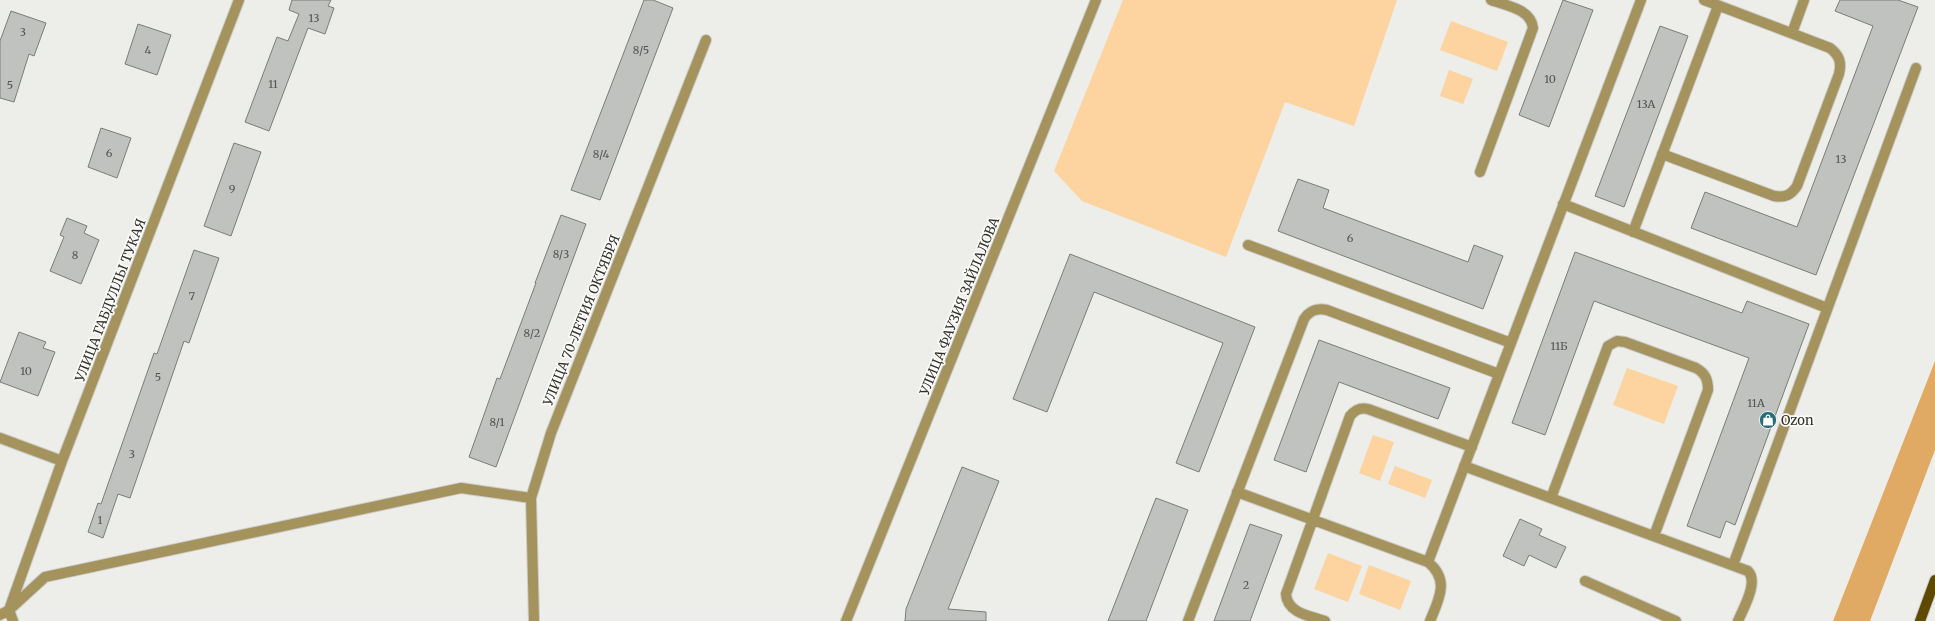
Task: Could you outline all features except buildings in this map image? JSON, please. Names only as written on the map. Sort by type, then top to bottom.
[{"type":"main road","points":[[1920,621],[1935,580]]},
{"type":"street","name":"УЛИЦА ГАБДУЛЛЫ ТУКАЯ","points":[[4,612],[239,0]]},
{"type":"street","name":"УЛИЦА ФАУЗИЯ ЗАЙЛАЛОВА","points":[[846,621],[1096,0]]},
{"type":"street","points":[[1480,172],[1533,28],[1532,21],[1526,13],[1492,0]]},
{"type":"street","points":[[1428,562],[1640,0]]},
{"type":"street","points":[[1662,154],[1774,196],[1786,196],[1792,193],[1797,186],[1841,66],[1840,59],[1830,48],[1704,0]]},
{"type":"street","points":[[1792,33],[1804,0]]},
{"type":"street","points":[[1633,232],[1718,6]]},
{"type":"street","name":"УЛИЦА 70-ЛЕТИЯ ОКТЯБРЯ","points":[[534,621],[531,498],[550,433],[706,40]]},
{"type":"street","points":[[1733,565],[1916,68]]},
{"type":"street","points":[[1563,204],[1828,308]]},
{"type":"street","points":[[1248,245],[1511,343]]},
{"type":"street","points":[[1188,621],[1304,319],[1312,311],[1321,309],[1327,310],[1499,374]]},
{"type":"street","points":[[1551,498],[1608,346],[1617,341],[1625,342],[1668,357],[1702,371],[1707,378],[1708,390],[1654,536]]},
{"type":"street","points":[[1325,621],[1294,610],[1286,599],[1287,589],[1350,416],[1357,409],[1368,409],[1472,447]]},
{"type":"street","points":[[0,438],[62,461]]},
{"type":"street","points":[[1464,466],[1748,571],[1753,580],[1738,621]]},
{"type":"street","points":[[13,621],[4,612],[45,578],[60,574],[461,488],[531,498]]},
{"type":"street","points":[[1238,492],[1428,562],[1439,575],[1442,584],[1430,621]]},
{"type":"street","points":[[1585,581],[1676,621]]},
{"type":"shaded area","points":[[1123,0],[1397,0],[1354,126],[1285,102],[1226,257],[1082,201],[1054,171]]},
{"type":"shaded area","points":[[1451,21],[1508,42],[1497,71],[1440,50]]},
{"type":"shaded area","points":[[1449,70],[1473,79],[1463,104],[1440,96]]},
{"type":"shaded area","points":[[1935,361],[1935,450],[1870,621],[1833,621]]},
{"type":"shaded area","points":[[1627,368],[1678,386],[1664,424],[1613,405]]},
{"type":"shaded area","points":[[1373,435],[1394,442],[1380,481],[1359,473]]},
{"type":"shaded area","points":[[1395,466],[1432,480],[1425,498],[1388,484]]},
{"type":"shaded area","points":[[1328,553],[1362,566],[1348,602],[1314,589]]},
{"type":"shaded area","points":[[1369,565],[1411,581],[1400,610],[1359,594]]},
{"type":"place","name":"Ozon","points":[[1768,420]]}]
